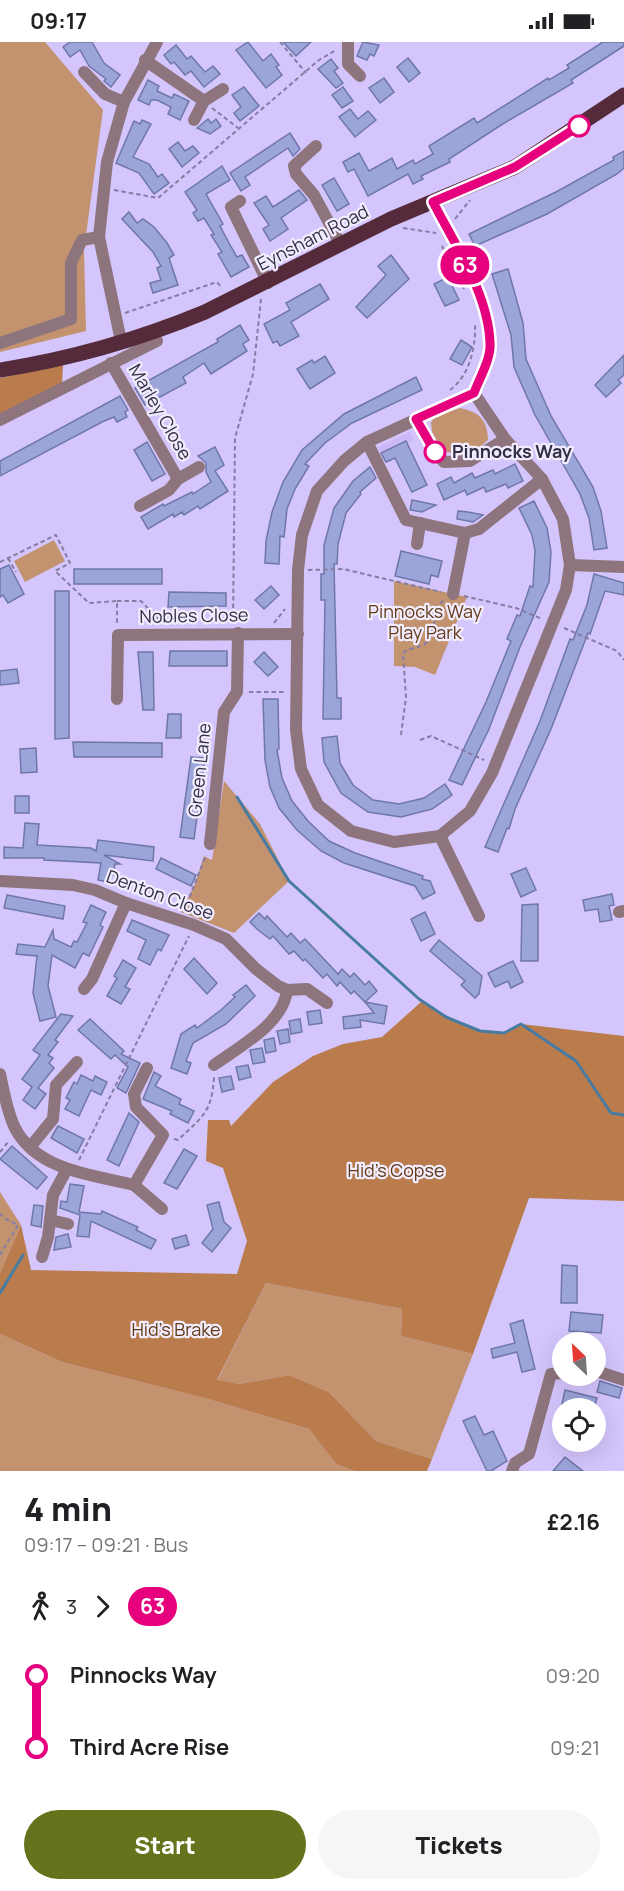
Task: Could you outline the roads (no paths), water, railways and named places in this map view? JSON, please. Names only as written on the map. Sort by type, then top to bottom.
[{"type":"main road","name":"Eynsham Road","points":[[0,370],[42,362],[175,325],[267,288],[341,245],[392,219],[515,167],[624,95]]},
{"type":"street","points":[[121,341],[99,237],[106,162],[124,102],[145,60],[157,42]]},
{"type":"street","points":[[347,43],[348,64],[360,76]]},
{"type":"street","points":[[145,60],[204,101]]},
{"type":"street","points":[[84,72],[105,94],[124,102]]},
{"type":"street","points":[[194,120],[204,101],[223,89]]},
{"type":"street","points":[[316,146],[294,166],[296,174],[314,195],[341,245]]},
{"type":"street","points":[[240,201],[231,207],[267,288]]},
{"type":"street","points":[[433,202],[459,251],[483,306],[490,346],[474,393],[367,442],[344,460],[317,491],[302,536],[298,570],[296,730],[301,770],[318,805],[351,831],[394,842],[440,836],[470,811],[495,765],[566,590],[570,565],[563,519],[542,479],[505,439],[474,393]]},
{"type":"street","points":[[0,343],[71,319],[70,263],[82,240],[99,237]]},
{"type":"street","points":[[0,420],[156,341]]},
{"type":"street","name":"Marley Close","points":[[111,363],[178,479]]},
{"type":"street","points":[[416,419],[432,448],[444,462],[470,461],[505,439]]},
{"type":"street","points":[[367,442],[406,520],[465,533],[478,529],[542,479]]},
{"type":"street","name":"Marley Close","points":[[140,506],[169,490],[178,479],[199,467]]},
{"type":"street","points":[[417,544],[420,523]]},
{"type":"street","points":[[453,594],[465,533]]},
{"type":"street","points":[[570,565],[624,567]]},
{"type":"street","name":"Nobles Close","points":[[117,699],[118,635],[241,629],[298,634]]},
{"type":"street","name":"Green Lane","points":[[210,844],[224,712],[237,692],[241,629]]},
{"type":"street","points":[[440,836],[479,916]]},
{"type":"street","name":"Denton Close","points":[[0,881],[73,885],[116,897],[126,903],[181,920],[226,939],[256,969],[287,990],[307,989],[327,1003]]},
{"type":"street","points":[[84,989],[92,979],[126,903]]},
{"type":"street","points":[[214,1065],[251,1039],[273,1018],[286,1004],[287,990]]},
{"type":"street","points":[[30,1146],[53,1119],[56,1085],[77,1062]]},
{"type":"street","points":[[134,1185],[163,1135],[136,1107],[134,1094],[147,1068]]},
{"type":"street","points":[[0,1074],[17,1132],[30,1146],[48,1160],[70,1170],[134,1185],[162,1209]]},
{"type":"street","points":[[42,1257],[48,1237],[53,1195],[70,1170]]},
{"type":"street","points":[[50,1220],[68,1224]]},
{"type":"street","points":[[606,1374],[624,1380]]},
{"type":"street","points":[[512,1471],[515,1463],[529,1454],[553,1386]]},
{"type":"waterway","points":[[237,797],[289,881],[419,999],[446,1017],[480,1031],[504,1033],[521,1024],[576,1061],[611,1113],[624,1115]]},
{"type":"waterway","points":[[0,1293],[23,1255]]},
{"type":"place","name":"Pinnocks Way","points":[[435,452]]},
{"type":"park label","name":"Pinnocks Way Play Park","points":[[425,622]]},
{"type":"park label","name":"Hid's Copse","points":[[396,1171]]},
{"type":"park label","name":"Hid's Brake","points":[[176,1330]]}]
